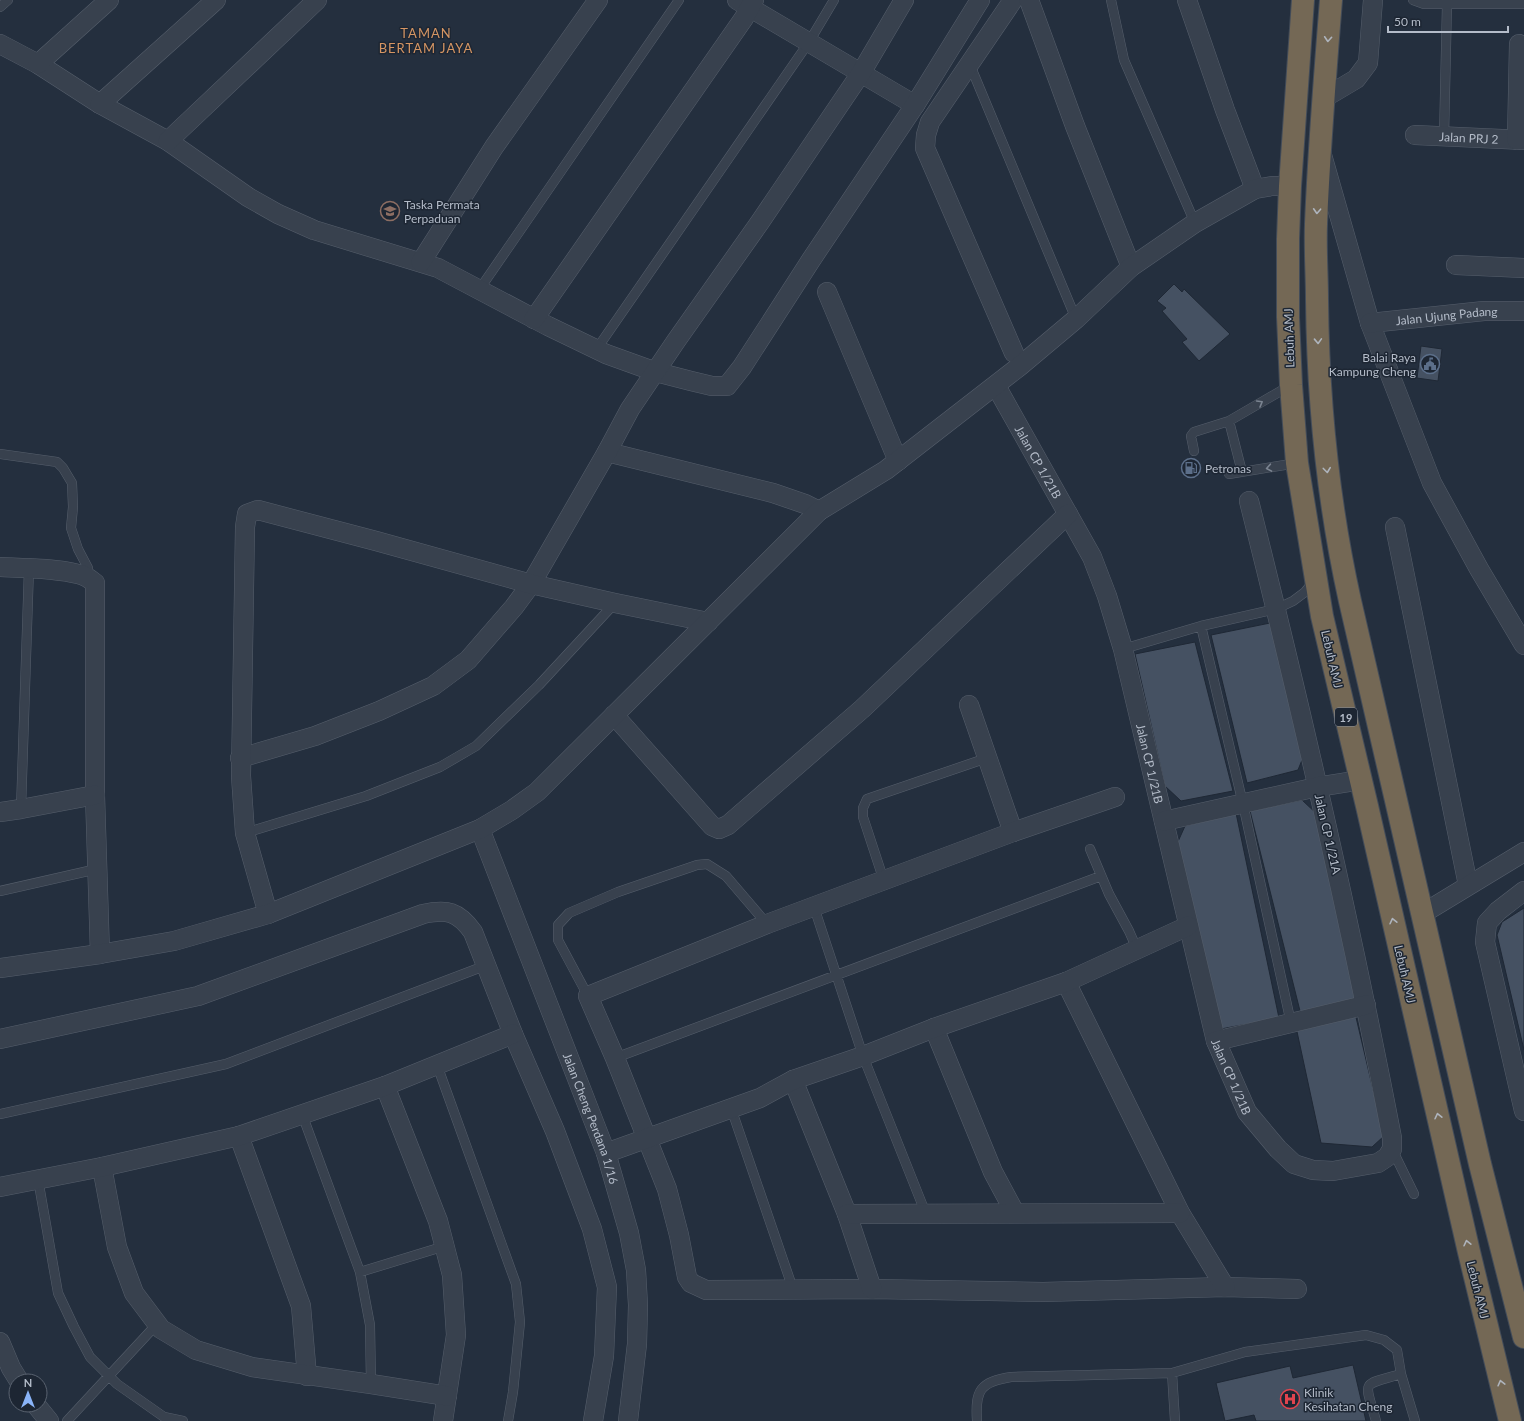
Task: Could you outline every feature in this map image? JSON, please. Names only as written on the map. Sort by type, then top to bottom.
[{"type":"highway","name":"Lebuh AMJ","points":[[1303,0],[1290,186],[1288,246],[1288,317],[1297,463],[1322,616],[1467,1244],[1510,1421]]},
{"type":"highway","name":"19","points":[[1331,0],[1316,225],[1317,339],[1323,438],[1328,478],[1343,572],[1480,1164],[1524,1337]]},
{"type":"street","points":[[38,64],[109,0]]},
{"type":"street","points":[[100,104],[216,0]]},
{"type":"street","points":[[168,142],[317,0]]},
{"type":"street","points":[[421,262],[494,147],[598,0]]},
{"type":"street","points":[[240,758],[315,736],[379,711],[433,686],[468,660],[514,607],[531,584],[630,409],[861,73],[904,0]]},
{"type":"street","points":[[0,44],[38,64],[100,104],[168,142],[248,196],[278,214],[314,230],[438,268],[534,319],[606,354],[656,372],[712,386],[727,386],[742,367],[811,260],[916,105],[980,0]]},
{"type":"street","points":[[1013,0],[930,122],[926,135],[925,148],[1014,353]]},
{"type":"street","points":[[1029,0],[1075,126],[1131,267]]},
{"type":"street","points":[[1187,0],[1225,110],[1255,189]]},
{"type":"street","points":[[1324,98],[1356,79],[1368,63],[1373,0]]},
{"type":"street","points":[[534,319],[747,2],[809,42],[916,105]]},
{"type":"street","points":[[1519,44],[1521,140]]},
{"type":"street","name":"Jalan PRJ 2","points":[[1415,135],[1521,140]]},
{"type":"street","points":[[1320,149],[1370,323],[1432,483],[1479,569],[1524,645]]},
{"type":"street","points":[[0,968],[100,954],[174,941],[268,914],[480,830],[537,792],[819,511],[886,470],[996,386],[1076,319],[1131,267],[1195,223],[1255,189],[1272,186],[1290,186]]},
{"type":"street","points":[[1456,265],[1524,268]]},
{"type":"street","points":[[827,292],[898,461]]},
{"type":"street","name":"Jalan Ujung Padang","points":[[1370,323],[1484,311],[1524,311]]},
{"type":"street","name":"Jalan CP 1/21B","points":[[996,386],[1092,557],[1107,596],[1123,649],[1216,1041],[1247,1112],[1278,1149],[1294,1164],[1313,1170],[1333,1171],[1378,1163],[1387,1157],[1392,1149]]},
{"type":"street","points":[[607,452],[773,493],[805,504],[819,511]]},
{"type":"street","name":"Jalan CP 1/21A","points":[[1249,501],[1276,609],[1366,1005],[1392,1138],[1392,1149]]},
{"type":"street","points":[[268,914],[245,833],[240,758],[245,527],[247,514],[258,510],[531,584],[708,622]]},
{"type":"street","points":[[614,715],[712,826],[719,829],[734,820],[862,709],[1068,514]]},
{"type":"street","points":[[1395,527],[1468,885]]},
{"type":"street","points":[[0,567],[28,568],[79,574],[95,583],[95,795],[100,954]]},
{"type":"street","points":[[969,705],[1013,832]]},
{"type":"street","points":[[1164,821],[1317,787],[1360,780]]},
{"type":"street","points":[[0,812],[95,795]]},
{"type":"street","points":[[1115,796],[1013,832],[767,924],[588,996],[615,1058],[667,1189],[679,1235],[684,1269],[691,1283],[706,1290],[872,1289],[1043,1292],[1225,1287],[1297,1289]]},
{"type":"street","name":"Jalan Cheng Perdana 1/16","points":[[480,830],[606,1153],[629,1233],[636,1270],[638,1305],[637,1344],[628,1421]]},
{"type":"street","points":[[1422,914],[1524,852]]},
{"type":"street","points":[[1524,891],[1498,911],[1487,923],[1485,942],[1524,1111]]},
{"type":"street","points":[[0,1039],[198,996],[423,914],[438,911],[453,913],[465,921],[473,932],[555,1131],[592,1229],[607,1287],[604,1356],[594,1421]]},
{"type":"street","points":[[606,1153],[760,1098],[793,1080],[863,1056],[934,1028],[1066,982],[1188,926]]},
{"type":"street","points":[[1066,982],[1180,1213],[1225,1287]]},
{"type":"street","points":[[1216,1041],[1366,1005]]},
{"type":"street","points":[[934,1028],[993,1172],[1015,1213]]},
{"type":"street","points":[[0,1187],[102,1167],[239,1136],[385,1086],[514,1034]]},
{"type":"street","points":[[793,1080],[848,1214],[872,1289]]},
{"type":"street","points":[[385,1086],[438,1221],[452,1275],[456,1335],[443,1421]]},
{"type":"street","points":[[239,1136],[301,1306],[307,1376]]},
{"type":"street","points":[[102,1167],[117,1247],[134,1294],[161,1329],[196,1350],[252,1368],[447,1396]]},
{"type":"street","points":[[848,1214],[1180,1213]]},
{"type":"street","points":[[0,1342],[14,1373]]},
{"type":"street","points":[[42,1413],[49,1421]]},
{"type":"lane","points":[[0,7],[8,0]]},
{"type":"lane","points":[[479,290],[679,0]]},
{"type":"lane","points":[[596,350],[809,42],[834,0]]},
{"type":"lane","points":[[1111,0],[1124,60],[1195,223]]},
{"type":"lane","points":[[1413,0],[1424,4],[1524,4]]},
{"type":"lane","points":[[1444,137],[1447,4]]},
{"type":"lane","points":[[970,65],[1076,319]]},
{"type":"lane","points":[[1194,451],[1191,436],[1194,432],[1229,421],[1291,385]]},
{"type":"lane","points":[[1229,421],[1242,472]]},
{"type":"lane","points":[[0,454],[57,462],[63,468],[72,483],[73,507],[71,528],[78,549],[88,568],[88,578]]},
{"type":"lane","points":[[1229,474],[1297,463]]},
{"type":"lane","points":[[21,809],[28,568]]},
{"type":"lane","points":[[1123,649],[1201,626],[1276,609],[1293,602],[1305,592],[1316,579]]},
{"type":"lane","points":[[245,833],[373,793],[440,767],[476,746],[539,685],[615,603]]},
{"type":"lane","points":[[1201,626],[1243,804],[1291,1023]]},
{"type":"lane","points":[[884,881],[863,817],[863,808],[867,799],[988,758]]},
{"type":"lane","points":[[1090,849],[1137,949]]},
{"type":"lane","points":[[588,996],[558,940],[558,925],[569,913],[618,892],[697,865],[707,864],[726,876],[767,924]]},
{"type":"lane","points":[[0,890],[97,869]]},
{"type":"lane","points":[[615,1058],[1102,876]]},
{"type":"lane","points":[[814,907],[863,1056],[926,1214]]},
{"type":"lane","points":[[0,1114],[226,1064],[487,965]]},
{"type":"lane","points":[[437,1065],[516,1284],[520,1322],[514,1392],[508,1421]]},
{"type":"lane","points":[[731,1108],[793,1289]]},
{"type":"lane","points":[[302,1114],[360,1272],[370,1325],[371,1384]]},
{"type":"lane","points":[[1392,1149],[1414,1194]]},
{"type":"lane","points":[[38,1179],[58,1293],[90,1357],[117,1384],[164,1417],[183,1421]]},
{"type":"lane","points":[[360,1272],[445,1246]]},
{"type":"lane","points":[[67,1421],[108,1375],[157,1324]]},
{"type":"lane","points":[[977,1421],[976,1402],[983,1387],[994,1380],[1011,1376],[1172,1373],[1245,1352],[1366,1335],[1384,1340],[1397,1350],[1414,1421]]},
{"type":"lane","points":[[1172,1373],[1174,1421]]},
{"type":"lane","points":[[1376,1421],[1367,1392],[1368,1386],[1372,1382],[1402,1374]]},
{"type":"building","points":[[1174,284],[1182,292],[1184,289],[1230,334],[1199,361],[1182,342],[1187,339],[1162,311],[1166,308],[1157,301]]},
{"type":"building","name":"Balai Raya Kampung Cheng","points":[[1421,346],[1442,349],[1438,381],[1417,378]]},
{"type":"building","points":[[1275,622],[1306,750],[1298,770],[1247,783],[1211,635]]},
{"type":"building","points":[[1195,642],[1233,791],[1181,801],[1165,786],[1135,654]]},
{"type":"building","points":[[1302,800],[1318,815],[1357,1000],[1301,1015],[1250,811]]},
{"type":"building","points":[[1236,813],[1279,1018],[1221,1029],[1176,846],[1185,826]]},
{"type":"building","points":[[1524,908],[1524,1050],[1497,935],[1502,922]]},
{"type":"building","points":[[1355,1013],[1384,1136],[1372,1147],[1321,1143],[1296,1027]]},
{"type":"building","name":"Klinik Kesihatan Cheng","points":[[1353,1365],[1366,1421],[1256,1421],[1254,1415],[1225,1421],[1216,1383],[1290,1366],[1293,1378]]},
{"type":"place","name":"Taska Permata Perpaduan","points":[[390,211]]},
{"type":"place","name":"Balai Raya Kampung Cheng","points":[[1430,364]]},
{"type":"place","name":"Petronas","points":[[1191,468]]},
{"type":"place","name":"Klinik Kesihatan Cheng","points":[[1290,1399]]},
{"type":"district","name":"TAMAN BERTAM JAYA","points":[[426,40]]}]
